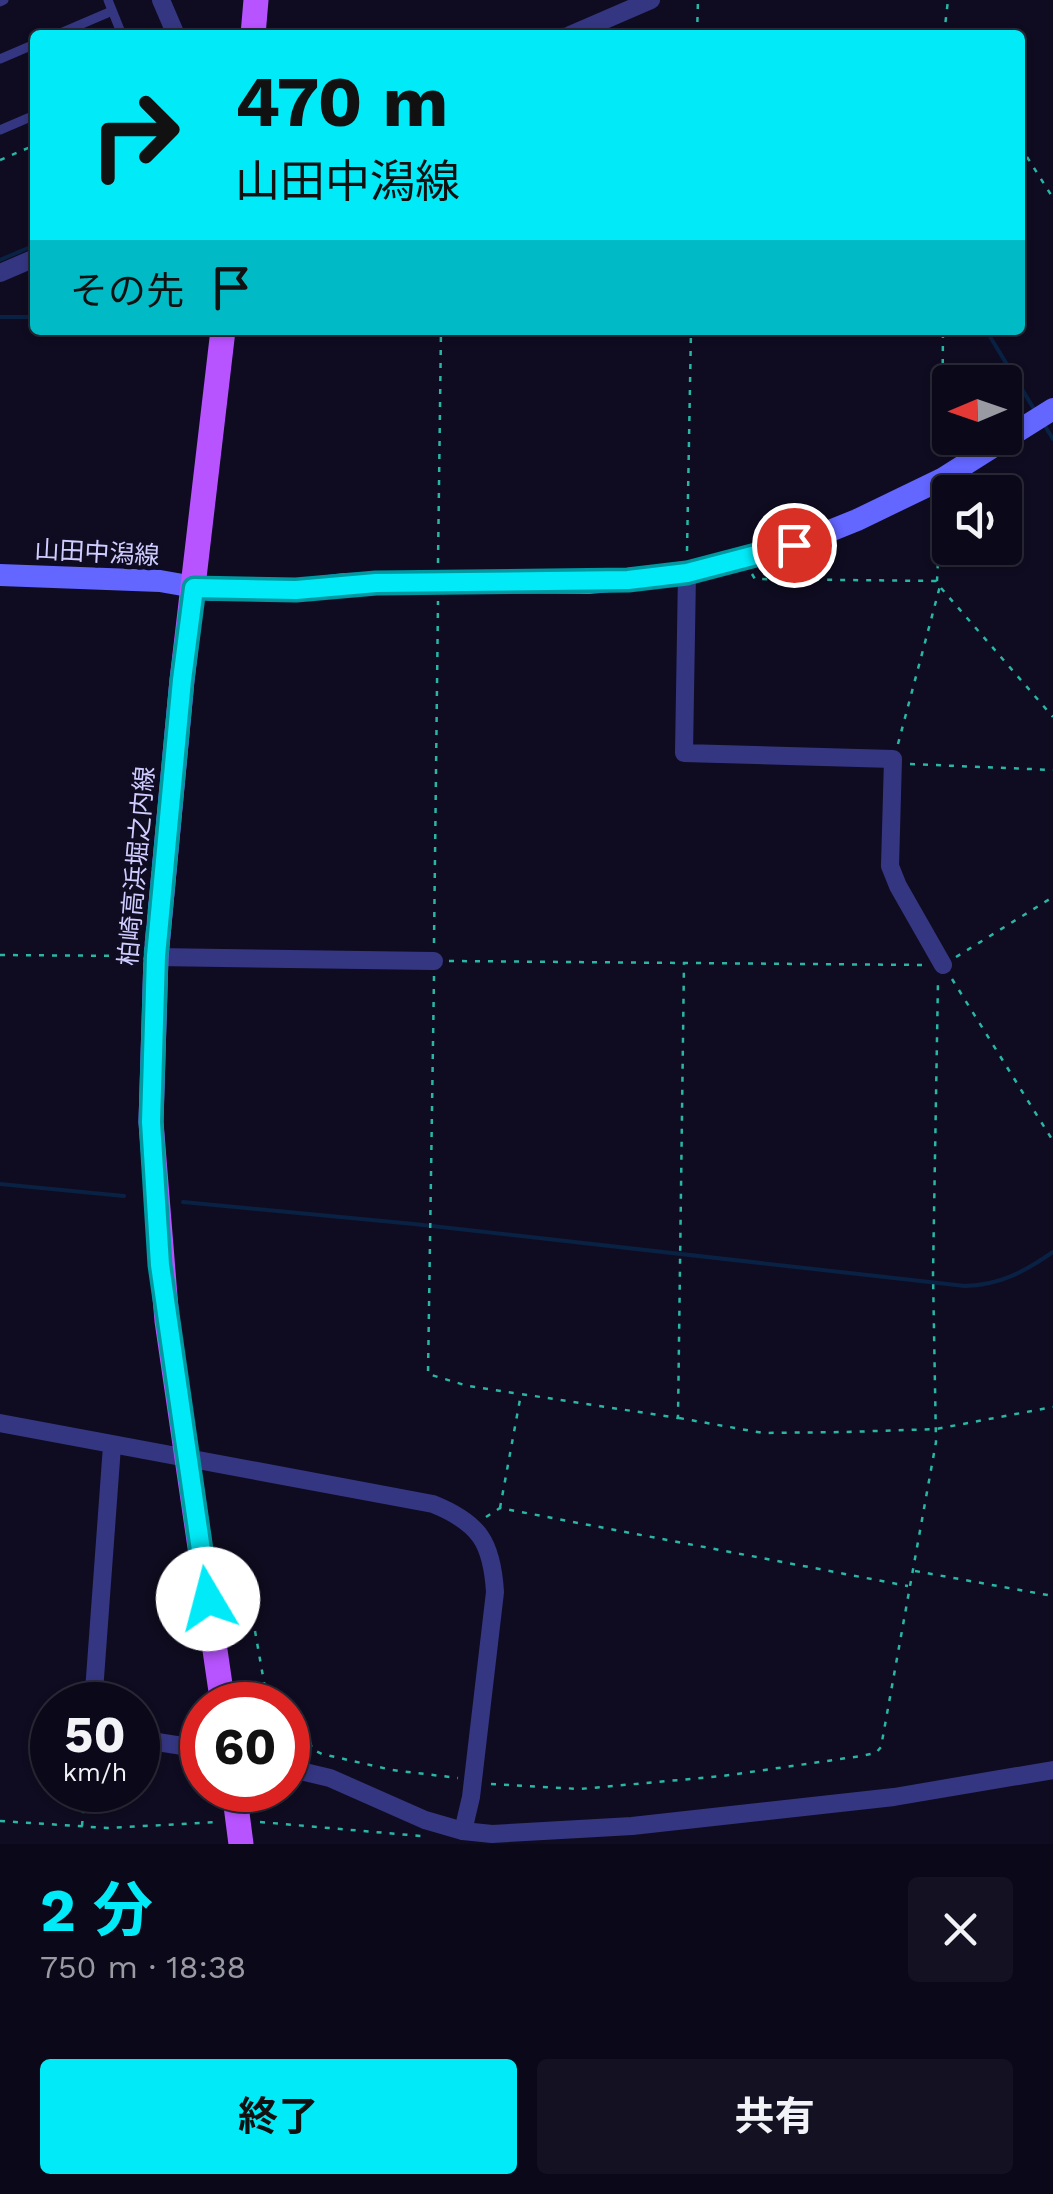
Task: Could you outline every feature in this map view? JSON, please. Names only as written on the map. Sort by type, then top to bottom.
[{"type":"main road","points":[[253,30],[256,0]]},
{"type":"main road","name":"柏崎高浜堀之内線","points":[[220,1682],[162,1284],[152,1167],[156,956],[182,680],[222,335]]},
{"type":"main road","name":"山田中潟線","points":[[947,475],[1053,409]]},
{"type":"main road","name":"山田中潟線","points":[[0,575],[160,581],[194,588],[296,590],[346,584],[589,582],[687,573],[749,558],[840,527],[932,483]]},
{"type":"street","points":[[161,0],[174,30]]},
{"type":"street","points":[[582,30],[651,0]]},
{"type":"street","points":[[0,273],[30,260]]},
{"type":"street","points":[[687,573],[684,753],[894,759],[890,866],[943,965]]},
{"type":"street","points":[[156,956],[434,961]]},
{"type":"street","points":[[0,1423],[434,1504],[473,1526],[488,1547],[495,1592],[463,1831]]},
{"type":"street","points":[[95,1682],[112,1446]]},
{"type":"street","points":[[310,1773],[330,1778],[426,1820],[463,1831],[492,1834],[651,1824],[894,1797],[1053,1770]]},
{"type":"lane","points":[[108,0],[120,30]]},
{"type":"lane","points":[[68,30],[112,11]]},
{"type":"lane","points":[[0,59],[30,46]]},
{"type":"lane","points":[[0,130],[30,117]]},
{"type":"path","points":[[697,30],[698,0]]},
{"type":"path","points":[[945,30],[948,0]]},
{"type":"path","points":[[0,160],[30,148]]},
{"type":"path","points":[[1025,154],[1053,198]]},
{"type":"path","points":[[441,335],[428,1374],[468,1386],[762,1433],[936,1429],[1053,1407]]},
{"type":"path","points":[[687,573],[692,335]]},
{"type":"path","points":[[942,475],[943,335]]},
{"type":"path","points":[[749,558],[754,580],[939,584],[1053,717]]},
{"type":"path","points":[[940,565],[939,584],[894,759],[928,767],[1053,770]]},
{"type":"path","points":[[434,961],[943,965],[1053,897]]},
{"type":"path","points":[[0,955],[156,956]]},
{"type":"path","points":[[678,1418],[684,962]]},
{"type":"path","points":[[943,965],[1053,1141]]},
{"type":"path","points":[[310,1738],[312,1749],[322,1754],[392,1770],[472,1782],[580,1789],[741,1774],[876,1752],[881,1747],[936,1429],[933,1274],[938,976],[943,965]]},
{"type":"path","points":[[500,1508],[522,1394]]},
{"type":"path","points":[[473,1526],[500,1508],[910,1586]]},
{"type":"path","points":[[913,1571],[1053,1596]]},
{"type":"path","points":[[255,1631],[264,1682]]},
{"type":"path","points":[[82,1828],[84,1812]]},
{"type":"path","points":[[0,1821],[82,1828],[226,1820]]},
{"type":"path","points":[[245,1833],[418,1836],[463,1831]]},
{"type":"waterway","points":[[0,260],[30,247]]},
{"type":"waterway","points":[[0,317],[30,317]]},
{"type":"waterway","points":[[989,335],[1034,409]]},
{"type":"waterway","points":[[1045,426],[1053,439]]},
{"type":"waterway","points":[[0,1184],[124,1196]]},
{"type":"waterway","points":[[183,1202],[965,1286],[1011,1276],[1053,1252]]},
{"type":"route","points":[[208,1599],[160,1265],[151,1122],[156,956],[194,588],[296,590],[376,583],[628,580],[687,573],[794,545]]}]
